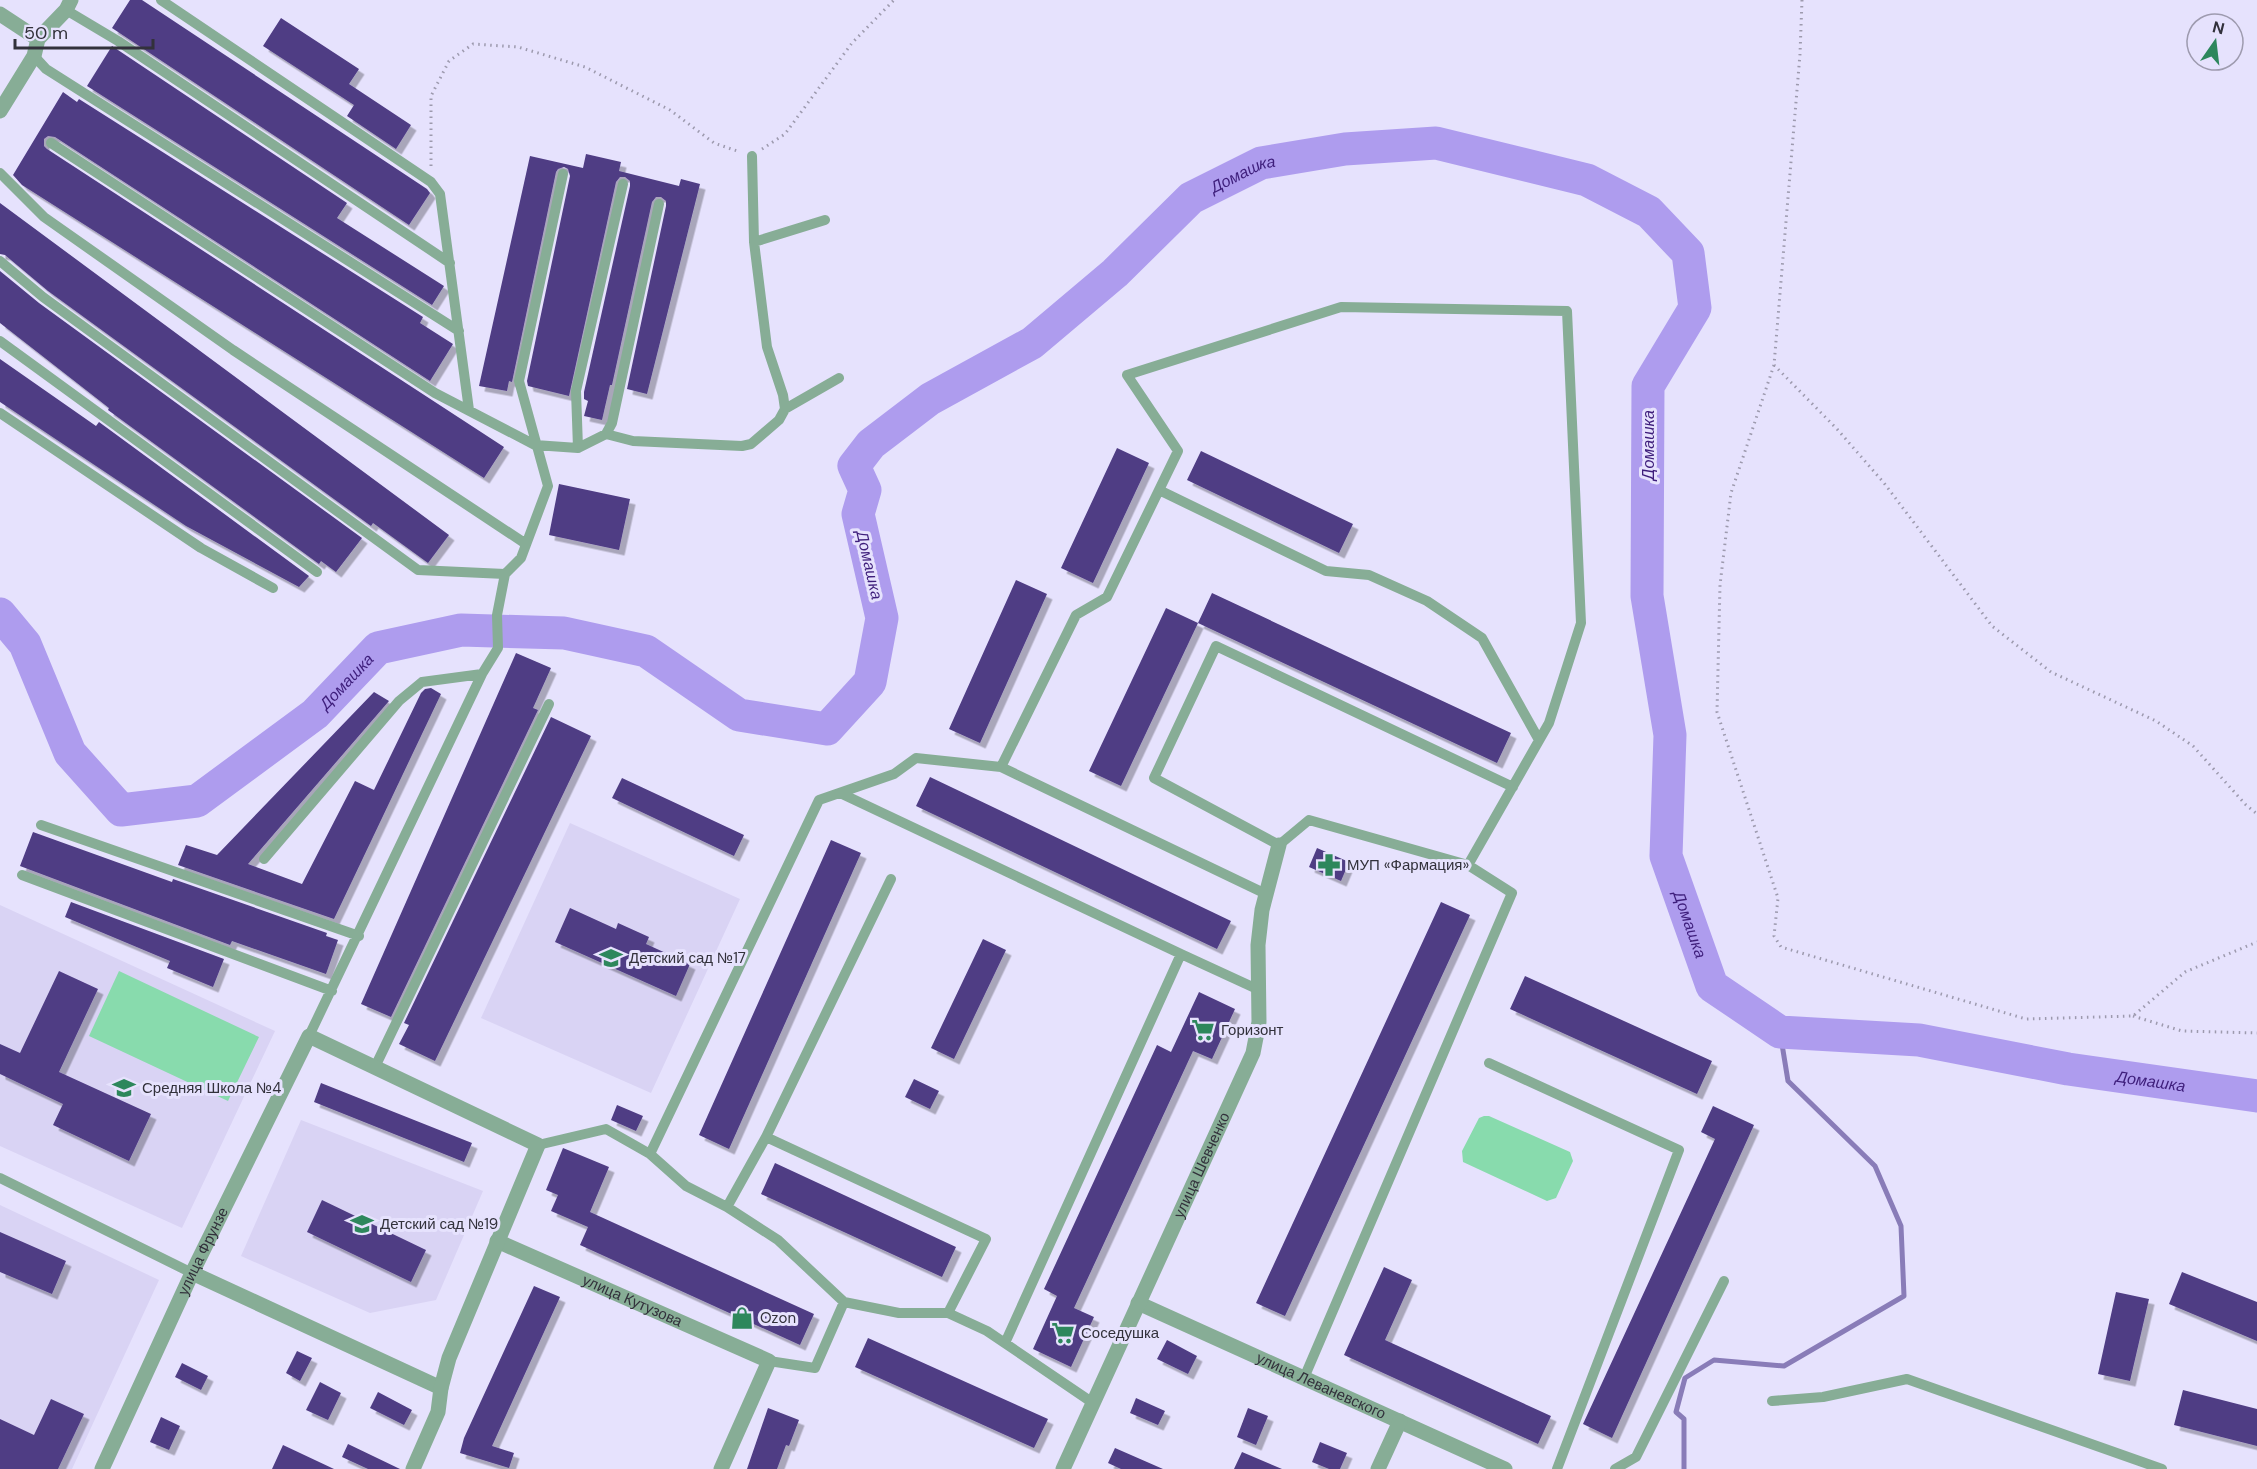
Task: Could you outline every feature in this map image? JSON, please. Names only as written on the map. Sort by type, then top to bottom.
[{"type":"street","points":[[0,111],[34,56],[38,39],[68,5]]},
{"type":"street","points":[[0,14],[38,39]]},
{"type":"street","name":"улица Шевченко","points":[[1063,1469],[1253,1053],[1259,1022],[1258,945],[1266,894],[1279,845]]},
{"type":"street","points":[[309,1036],[538,1145],[449,1358],[441,1388],[438,1412],[413,1469]]},
{"type":"street","name":"улица Фрунзе","points":[[102,1469],[192,1273],[309,1036]]},
{"type":"street","name":"улица Кутузова","points":[[497,1241],[768,1361]]},
{"type":"street","points":[[192,1273],[441,1388]]},
{"type":"street","name":"улица Леваневского","points":[[1138,1303],[1505,1469]]},
{"type":"street","points":[[721,1469],[768,1361]]},
{"type":"street","points":[[1378,1469],[1400,1422]]},
{"type":"lane","points":[[161,0],[431,183],[440,194],[470,410]]},
{"type":"lane","points":[[68,5],[128,48],[450,263]]},
{"type":"lane","points":[[34,56],[46,69],[459,331]]},
{"type":"lane","points":[[51,143],[435,393],[535,445],[578,448],[606,434],[612,423],[659,204]]},
{"type":"lane","points":[[752,156],[754,242],[767,347],[783,395],[785,409]]},
{"type":"lane","points":[[0,173],[44,217],[82,244],[233,350],[526,544]]},
{"type":"lane","points":[[309,1036],[359,936],[482,674],[498,648],[497,615],[505,574],[522,558],[548,486],[519,381],[563,174]]},
{"type":"lane","points":[[578,448],[576,392],[623,183]]},
{"type":"lane","points":[[754,242],[825,220]]},
{"type":"lane","points":[[0,261],[43,297],[418,570],[505,574]]},
{"type":"lane","points":[[1001,767],[1076,615],[1107,597],[1178,451],[1127,375],[1341,307],[1567,311],[1581,622],[1550,723],[1468,865]]},
{"type":"lane","points":[[0,341],[317,572]]},
{"type":"lane","points":[[606,434],[633,441],[742,446],[751,444],[778,420],[785,409],[839,378]]},
{"type":"lane","points":[[0,412],[201,548],[273,588]]},
{"type":"lane","points":[[1159,490],[1326,571],[1369,575],[1427,601],[1482,638],[1539,740]]},
{"type":"lane","points":[[1304,1378],[1512,893],[1468,865],[1309,820],[1279,845],[1154,778],[1216,646],[1513,787]]},
{"type":"lane","points":[[264,859],[399,701],[422,682],[482,674]]},
{"type":"lane","points":[[375,1067],[549,704]]},
{"type":"lane","points":[[650,1154],[819,800],[894,774],[916,758],[1001,767],[1266,894]]},
{"type":"lane","points":[[840,793],[1257,988]]},
{"type":"lane","points":[[41,825],[359,936]]},
{"type":"lane","points":[[22,875],[332,991]]},
{"type":"lane","points":[[727,1207],[766,1137],[891,879]]},
{"type":"lane","points":[[1005,1343],[1181,954]]},
{"type":"lane","points":[[1488,1063],[1679,1149],[1557,1469]]},
{"type":"lane","points":[[538,1145],[606,1129],[650,1154],[686,1186],[727,1207],[778,1240],[844,1302],[898,1313],[948,1313],[987,1331],[1093,1403]]},
{"type":"lane","points":[[766,1137],[986,1239],[948,1313]]},
{"type":"lane","points":[[0,1178],[192,1273]]},
{"type":"lane","points":[[1615,1469],[1636,1457],[1724,1281]]},
{"type":"lane","points":[[768,1361],[815,1368],[844,1302]]},
{"type":"lane","points":[[1772,1401],[1822,1397],[1907,1379],[2162,1469]]},
{"type":"path","points":[[431,183],[431,96],[449,61],[473,44],[518,47],[585,67],[670,110],[714,143],[752,156],[785,134],[852,43],[894,0]]},
{"type":"path","points":[[1802,0],[1800,54],[1774,365],[1731,493],[1720,585],[1717,712],[1778,898],[1774,936],[1781,947],[2025,1019],[2133,1016],[2182,1031],[2257,1033]]},
{"type":"path","points":[[1774,365],[1837,429],[1884,483],[1992,626],[2051,672],[2156,721],[2193,746],[2246,805],[2257,814]]},
{"type":"path","points":[[2133,1016],[2185,972],[2257,942]]},
{"type":"shaded area","name":"Детский сад №17","points":[[570,823],[740,899],[651,1093],[481,1018]]},
{"type":"shaded area","name":"Средняя Школа №4","points":[[0,905],[275,1031],[182,1228],[0,1146]]},
{"type":"shaded area","name":"Детский сад №19","points":[[301,1120],[483,1191],[436,1300],[370,1313],[241,1256]]},
{"type":"shaded area","points":[[0,1205],[159,1280],[72,1469],[0,1469]]},
{"type":"green space","points":[[119,971],[259,1037],[228,1101],[89,1036]]},
{"type":"green space","points":[[1489,1116],[1570,1152],[1573,1161],[1556,1198],[1547,1201],[1463,1162],[1462,1151],[1479,1118]]},
{"type":"building","points":[[130,0],[142,0],[427,189],[430,193],[409,225],[112,28]]},
{"type":"building","points":[[281,18],[359,69],[349,84],[411,125],[396,149],[347,116],[354,105],[263,46]]},
{"type":"building","points":[[112,46],[347,203],[337,218],[444,286],[432,305],[87,86]]},
{"type":"building","points":[[63,92],[77,102],[79,99],[423,317],[420,323],[453,344],[430,381],[55,137],[48,136],[44,139],[44,146],[47,149],[504,447],[484,478],[22,185],[13,175]]},
{"type":"building","points":[[586,154],[621,162],[619,171],[679,186],[681,179],[700,184],[647,394],[627,389],[666,206],[666,201],[661,197],[656,197],[652,202],[612,385],[610,385],[602,420],[584,416],[588,401],[584,399],[584,392],[630,186],[630,181],[625,177],[620,177],[616,182],[569,396],[528,386],[527,381],[570,176],[568,169],[564,167],[556,172],[512,382],[509,381],[507,391],[479,386],[530,156],[583,168]]},
{"type":"building","points":[[0,203],[449,535],[428,563],[373,523],[371,526],[48,291],[5,255],[0,254]]},
{"type":"building","points":[[0,271],[39,303],[362,538],[336,572],[321,561],[319,564],[108,410],[109,408],[0,323]]},
{"type":"building","points":[[0,359],[96,426],[99,422],[309,576],[299,587],[186,526],[0,402]]},
{"type":"building","points":[[1117,448],[1149,463],[1093,583],[1061,568]]},
{"type":"building","points":[[1201,451],[1353,524],[1339,553],[1187,480]]},
{"type":"building","points":[[559,484],[630,499],[619,550],[549,535]]},
{"type":"building","points":[[1016,580],[1047,594],[980,743],[949,729]]},
{"type":"building","points":[[1212,593],[1511,733],[1497,763],[1198,623]]},
{"type":"building","points":[[1166,608],[1198,623],[1121,786],[1089,771]]},
{"type":"building","points":[[516,653],[551,668],[533,708],[538,710],[391,1017],[361,1004]]},
{"type":"building","points":[[431,688],[441,694],[334,919],[178,865],[186,845],[217,855],[374,692],[389,701],[248,864],[302,884],[355,781],[374,790],[421,693]]},
{"type":"building","points":[[551,717],[591,736],[435,1061],[399,1044],[409,1025],[404,1023]]},
{"type":"building","points":[[930,777],[1231,921],[1217,949],[916,806]]},
{"type":"building","points":[[622,778],[744,835],[734,856],[612,798]]},
{"type":"building","points":[[33,832],[172,882],[173,879],[327,933],[326,936],[338,940],[326,974],[232,941],[230,945],[20,866]]},
{"type":"building","points":[[831,840],[861,853],[729,1149],[699,1135]]},
{"type":"building","name":"МУП «Фармация»","points":[[1317,848],[1349,862],[1341,881],[1309,867]]},
{"type":"building","points":[[71,902],[224,959],[213,987],[167,968],[170,961],[65,917]]},
{"type":"building","points":[[1441,902],[1470,915],[1285,1316],[1256,1303]]},
{"type":"building","points":[[570,908],[616,929],[618,923],[649,937],[646,944],[690,964],[676,996],[555,942]]},
{"type":"building","points":[[983,939],[1006,950],[954,1059],[931,1048]]},
{"type":"building","points":[[59,971],[98,989],[59,1072],[151,1114],[129,1161],[53,1125],[63,1104],[0,1074],[0,1044],[20,1053]]},
{"type":"building","points":[[1525,976],[1712,1061],[1697,1094],[1510,1009]]},
{"type":"building","points":[[1199,992],[1235,1009],[1212,1059],[1193,1051],[1074,1308],[1094,1317],[1071,1367],[1033,1349],[1057,1296],[1044,1289],[1157,1045],[1171,1052]]},
{"type":"building","points":[[914,1079],[939,1091],[930,1109],[905,1097]]},
{"type":"building","points":[[321,1083],[472,1143],[464,1162],[314,1102]]},
{"type":"building","points":[[617,1105],[643,1116],[636,1131],[611,1120]]},
{"type":"building","points":[[1713,1106],[1754,1125],[1612,1438],[1583,1424],[1715,1139],[1701,1132]]},
{"type":"building","points":[[563,1148],[609,1167],[590,1212],[814,1314],[800,1345],[580,1245],[588,1227],[551,1211],[558,1195],[546,1190]]},
{"type":"building","points":[[775,1163],[956,1247],[942,1277],[761,1194]]},
{"type":"building","points":[[322,1200],[426,1250],[411,1282],[307,1232]]},
{"type":"building","points":[[0,1232],[66,1261],[52,1294],[0,1272]]},
{"type":"building","points":[[1384,1267],[1412,1280],[1385,1340],[1551,1416],[1538,1444],[1344,1355]]},
{"type":"building","points":[[2182,1272],[2257,1302],[2257,1341],[2169,1304]]},
{"type":"building","points":[[534,1286],[560,1297],[492,1446],[514,1453],[509,1468],[460,1453],[464,1438]]},
{"type":"building","points":[[2116,1292],[2149,1299],[2130,1381],[2098,1374]]},
{"type":"building","points":[[868,1338],[1048,1419],[1034,1448],[855,1367]]},
{"type":"building","points":[[1167,1340],[1197,1356],[1188,1374],[1157,1359]]},
{"type":"building","points":[[297,1351],[312,1358],[300,1381],[286,1373]]},
{"type":"building","points":[[182,1363],[208,1376],[201,1390],[175,1377]]},
{"type":"building","points":[[320,1382],[341,1393],[328,1420],[306,1410]]},
{"type":"building","points":[[2183,1390],[2257,1409],[2257,1446],[2174,1425]]},
{"type":"building","points":[[378,1392],[412,1410],[404,1425],[370,1408]]},
{"type":"building","points":[[1136,1398],[1165,1411],[1158,1425],[1130,1413]]},
{"type":"building","points":[[51,1399],[84,1414],[58,1469],[0,1469],[0,1419],[34,1435]]},
{"type":"building","points":[[768,1408],[799,1420],[777,1469],[747,1469]]},
{"type":"building","points":[[1248,1408],[1268,1416],[1256,1445],[1237,1437]]},
{"type":"building","points":[[161,1417],[180,1426],[169,1450],[150,1442]]},
{"type":"building","points":[[1320,1442],[1347,1453],[1340,1469],[1329,1469],[1312,1462]]},
{"type":"building","points":[[348,1444],[400,1469],[368,1469],[342,1457]]},
{"type":"building","points":[[283,1445],[334,1469],[272,1469]]},
{"type":"building","points":[[1115,1448],[1163,1469],[1121,1469],[1108,1463]]},
{"type":"building","points":[[1242,1452],[1282,1469],[1234,1469]]},
{"type":"waterway","name":"Домашка","points":[[0,614],[25,644],[70,753],[121,810],[197,801],[315,714],[378,648],[461,630],[564,633],[646,651],[739,715],[827,729],[870,682],[882,618],[858,514],[865,490],[854,466],[871,444],[930,399],[1032,343],[1115,273],[1191,198],[1261,163],[1345,149],[1436,143],[1587,180],[1649,212],[1688,253],[1695,308],[1648,386],[1647,596],[1670,735],[1666,856],[1712,986],[1780,1032],[1919,1040],[2068,1069],[2257,1096]]},
{"type":"waterway","points":[[1684,1469],[1684,1419],[1676,1412],[1685,1378],[1714,1360],[1784,1366],[1904,1296],[1901,1226],[1875,1166],[1788,1081],[1780,1032]]},
{"type":"place","name":"МУП «Фармация»","points":[[1329,865]]},
{"type":"place","name":"Детский сад №17","points":[[611,958]]},
{"type":"place","name":"Горизонт","points":[[1203,1030]]},
{"type":"place","name":"Средняя Школа №4","points":[[124,1088]]},
{"type":"place","name":"Детский сад №19","points":[[362,1224]]},
{"type":"place","name":"Ozon","points":[[742,1318]]},
{"type":"place","name":"Соседушка","points":[[1063,1333]]}]
